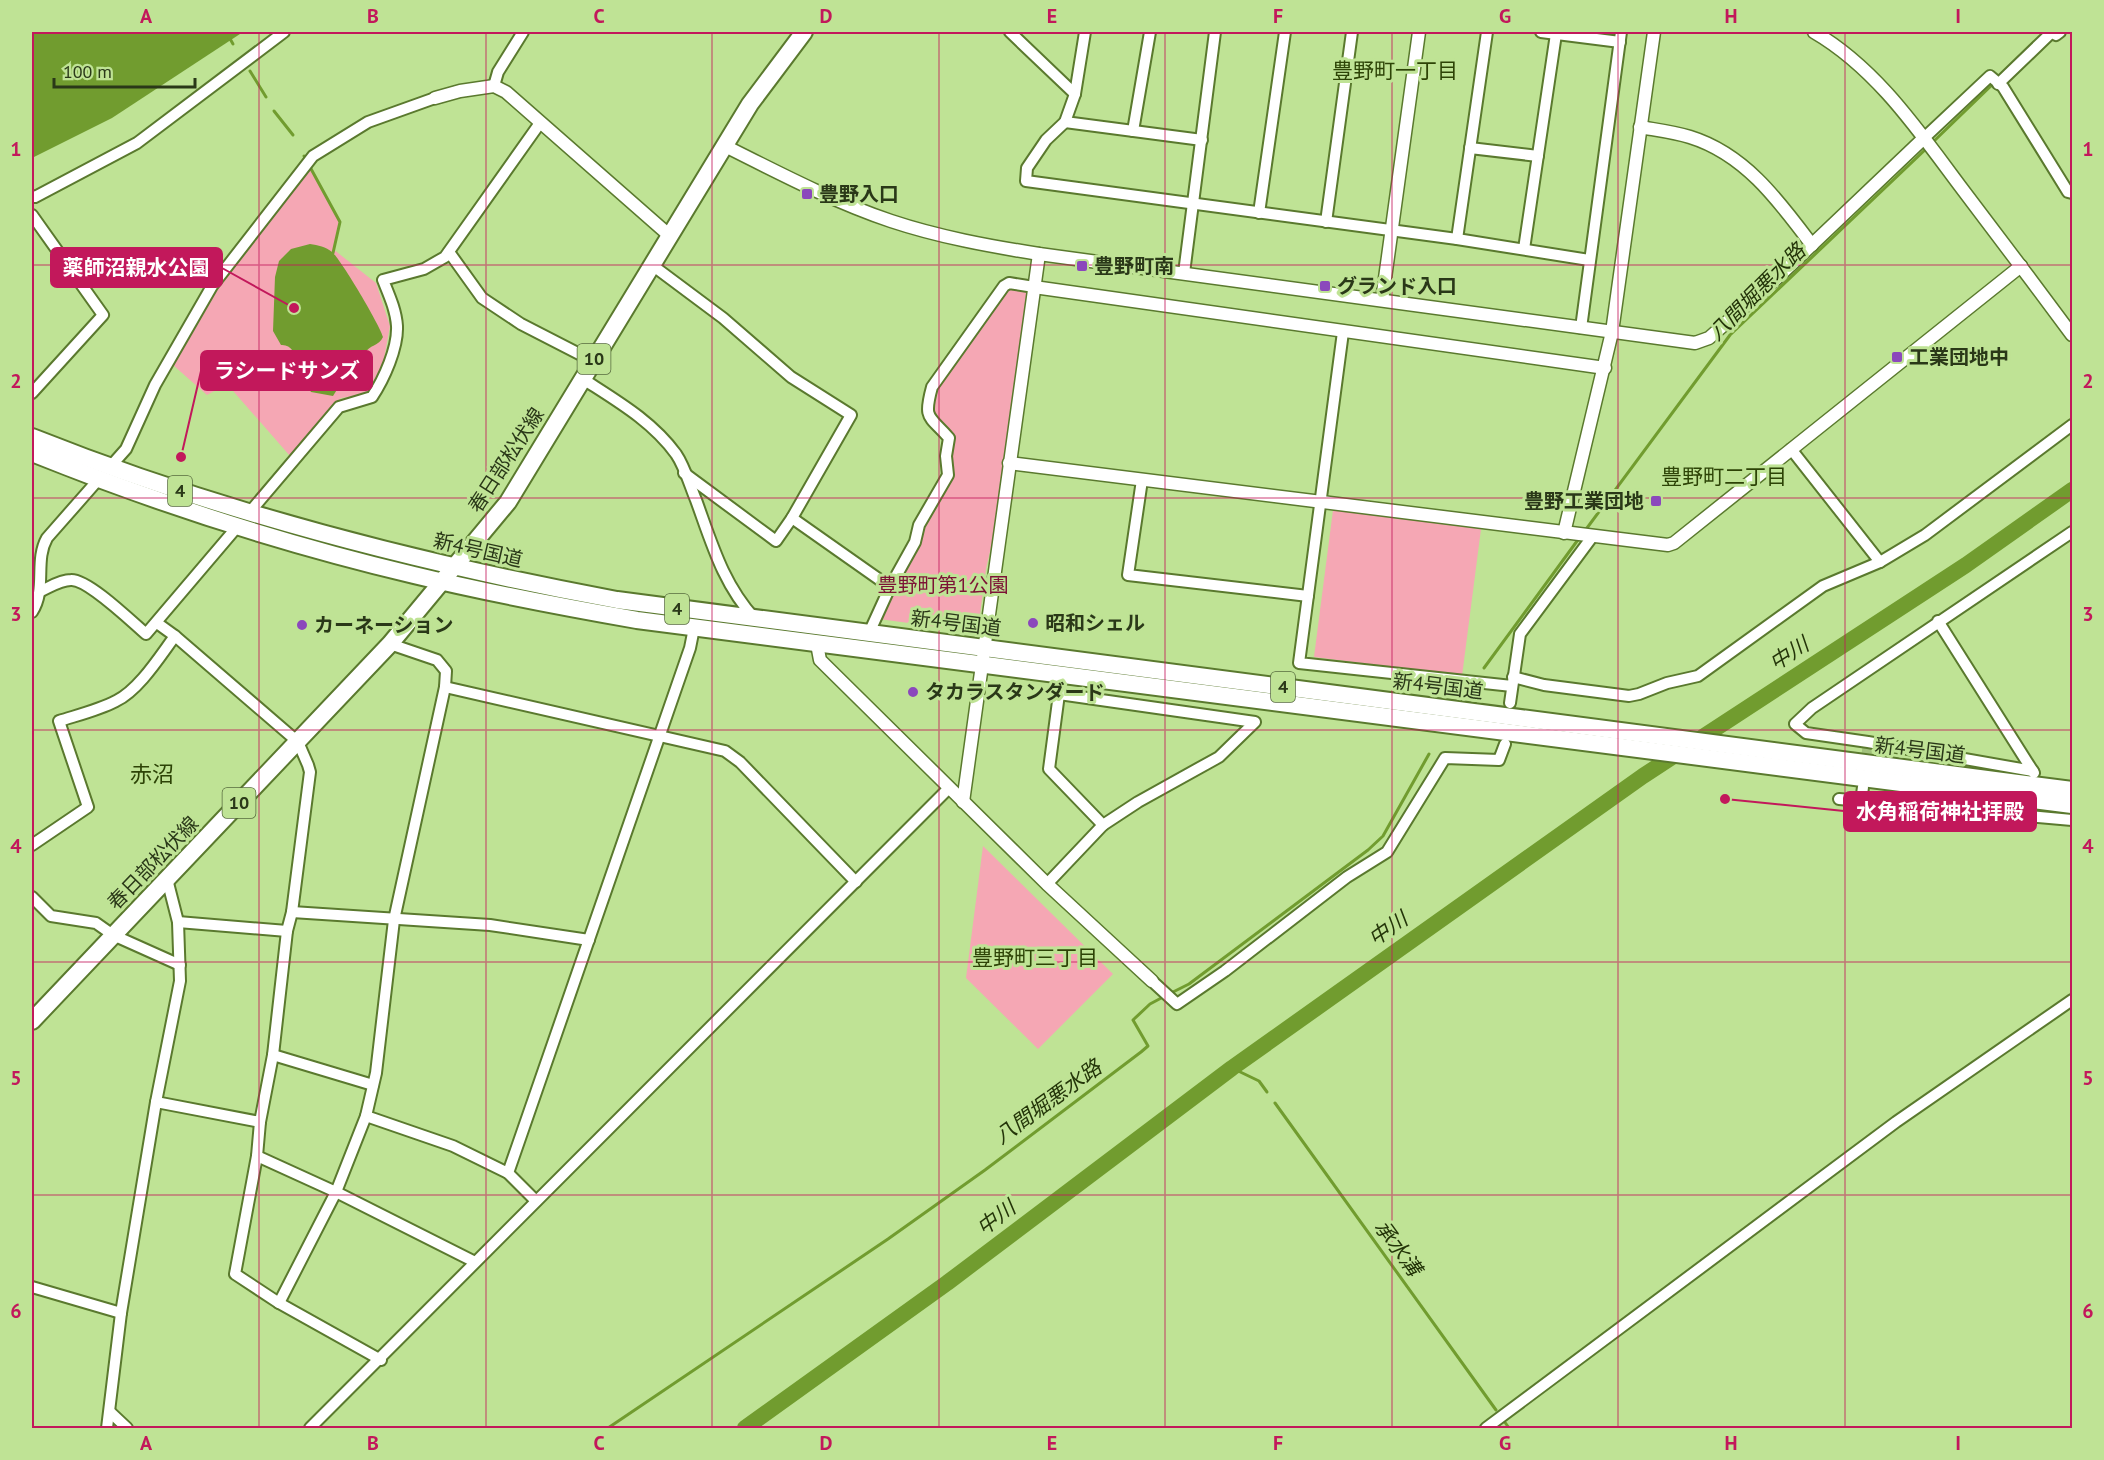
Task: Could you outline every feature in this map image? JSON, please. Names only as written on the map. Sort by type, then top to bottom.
[{"type":"main road","name":"春日部松伏線","points":[[32,1021],[390,644],[508,502],[750,104],[804,32]]},
{"type":"main road","name":"新4号国道","points":[[32,437],[110,467],[249,513],[345,540],[606,598],[2073,790]]},
{"type":"main road","name":"新4号国道","points":[[32,453],[99,480],[237,527],[442,582],[565,607],[694,628],[1789,768],[2072,814]]},
{"type":"street","points":[[32,393],[103,315],[32,214],[33,197],[137,143],[284,32]]},
{"type":"street","points":[[494,86],[498,72],[523,32]]},
{"type":"street","points":[[1010,32],[1075,94]]},
{"type":"street","points":[[1085,32],[1075,94],[1065,122],[1046,140],[1027,168],[1026,181],[1457,239],[1589,260]]},
{"type":"street","points":[[1133,131],[1148,32]]},
{"type":"street","points":[[1184,273],[1215,32]]},
{"type":"street","points":[[1259,213],[1285,32]]},
{"type":"street","points":[[1326,222],[1352,32]]},
{"type":"street","points":[[1382,300],[1419,32]]},
{"type":"street","points":[[1457,239],[1487,32]]},
{"type":"street","points":[[1541,32],[1620,37],[1581,328]]},
{"type":"street","points":[[1569,534],[1612,332],[1654,32]]},
{"type":"street","points":[[1814,32],[1855,61],[1882,87],[2073,335]]},
{"type":"street","points":[[1996,82],[2052,32],[2056,35],[2060,32]]},
{"type":"street","points":[[1524,249],[1556,34]]},
{"type":"street","points":[[725,146],[830,197],[890,221],[955,239],[1039,254],[1695,343],[1709,338],[1927,143],[1990,76],[2003,87],[2068,192],[2073,193]]},
{"type":"street","points":[[110,467],[126,448],[155,385],[212,286],[312,157],[368,122],[460,91],[494,86],[506,92],[670,236]]},
{"type":"street","points":[[1065,122],[1202,140]]},
{"type":"street","points":[[249,513],[339,407],[372,397],[379,386],[389,367],[398,328],[393,305],[383,280],[424,269],[445,258],[540,123]]},
{"type":"street","points":[[1641,127],[1691,137],[1710,145],[1744,167],[1777,198],[1812,245]]},
{"type":"street","points":[[1470,148],[1538,156]]},
{"type":"street","points":[[449,252],[482,298],[521,324],[593,361]]},
{"type":"street","points":[[963,802],[1039,254]]},
{"type":"street","points":[[652,265],[723,318],[791,377],[851,414],[792,518],[776,541],[684,473]]},
{"type":"street","points":[[1009,463],[1569,534],[1662,545],[1674,543],[2021,266]]},
{"type":"street","points":[[869,633],[890,587],[915,542],[919,525],[948,475],[945,456],[949,438],[928,417],[926,407],[932,387],[1004,286],[1009,283],[1343,333],[1605,368]]},
{"type":"street","points":[[1343,333],[1299,663],[1544,685],[1629,696],[1666,683],[1698,676],[1823,586],[1880,562],[1925,535],[2073,425]]},
{"type":"street","points":[[583,378],[645,419],[677,455],[725,578],[745,608],[756,619]]},
{"type":"street","points":[[1791,449],[1880,562]]},
{"type":"street","points":[[32,612],[41,591],[41,548],[47,538],[99,480]]},
{"type":"street","points":[[1142,480],[1128,576],[1308,596]]},
{"type":"street","points":[[792,518],[890,587]]},
{"type":"street","points":[[41,591],[57,583],[73,579],[87,584],[146,634],[237,527]]},
{"type":"street","points":[[2033,771],[1806,733],[1795,724],[1812,708],[2073,532]]},
{"type":"street","points":[[1510,703],[1520,634],[1590,536]]},
{"type":"street","points":[[1938,621],[2044,787]]},
{"type":"street","points":[[157,623],[298,742],[310,772],[292,912],[287,931],[273,1055],[235,1274],[279,1303],[381,1360]]},
{"type":"street","points":[[508,1173],[690,648],[694,628]]},
{"type":"street","points":[[32,845],[88,807],[59,721],[115,702],[126,695],[175,636]]},
{"type":"street","points":[[279,1303],[336,1192],[366,1116],[376,1072],[394,920],[445,687],[446,671],[437,660],[390,644]]},
{"type":"street","points":[[818,644],[820,660],[1047,884],[1177,1004],[1327,892],[1387,852],[1445,758],[1499,760],[1505,744]]},
{"type":"street","points":[[445,687],[660,734],[718,748],[731,754],[856,882]]},
{"type":"street","points":[[1047,884],[1103,825],[1138,802],[1219,757],[1255,722],[1059,694],[1049,769],[1103,825]]},
{"type":"street","points":[[1861,802],[1863,787]]},
{"type":"street","points":[[310,1428],[381,1360],[475,1262],[949,788]]},
{"type":"street","points":[[1839,800],[2072,814]]},
{"type":"street","points":[[107,1428],[121,1313],[156,1102],[180,981],[178,921],[167,879]]},
{"type":"street","points":[[32,897],[51,916],[96,923],[113,935],[180,965]]},
{"type":"street","points":[[292,912],[502,926],[589,940]]},
{"type":"street","points":[[178,921],[287,931]]},
{"type":"street","points":[[1492,1426],[1633,1320],[1640,1312],[1896,1122],[2073,1000]]},
{"type":"street","points":[[273,1055],[373,1085]]},
{"type":"street","points":[[156,1102],[260,1122]]},
{"type":"street","points":[[366,1116],[453,1146],[508,1173],[536,1201]]},
{"type":"street","points":[[257,1156],[336,1192],[475,1262]]},
{"type":"street","points":[[32,1287],[121,1313]]},
{"type":"street","points":[[110,1412],[127,1428]]},
{"type":"green space","points":[[308,165],[339,222],[333,249],[376,283],[390,326],[382,370],[373,388],[361,395],[341,398],[290,456],[227,384],[207,395],[173,365],[214,289]]},
{"type":"green space","name":"豊野町第1公園","points":[[1014,287],[1027,289],[995,530],[986,569],[979,622],[968,631],[879,619],[921,540],[924,526],[954,475],[950,457],[955,437],[931,413],[935,393],[944,376],[1009,289]]},
{"type":"green space","points":[[1333,510],[1481,529],[1462,676],[1314,657]]},
{"type":"green space","points":[[983,846],[1113,974],[1038,1049],[966,978]]},
{"type":"shaded area","points":[[32,32],[243,32],[112,118],[32,158]]},
{"type":"shaded area","points":[[310,244],[327,249],[336,257],[368,307],[383,337],[365,353],[364,384],[338,388],[333,396],[311,392],[295,367],[293,352],[289,347],[281,345],[273,331],[275,277],[279,261],[291,249]]},
{"type":"waterway","points":[[229,37],[233,44]]},
{"type":"waterway","points":[[250,71],[266,97]]},
{"type":"waterway","name":"八間堀悪水路","points":[[1933,142],[1995,82]]},
{"type":"waterway","points":[[274,111],[293,135]]},
{"type":"waterway","name":"八間堀悪水路","points":[[1584,532],[1730,335],[1928,147]]},
{"type":"waterway","points":[[304,156],[340,222],[333,253]]},
{"type":"waterway","name":"中川","points":[[745,1428],[947,1283],[1232,1068],[1643,776],[1966,565],[2072,490]]},
{"type":"waterway","name":"八間堀悪水路","points":[[1484,668],[1580,537]]},
{"type":"waterway","name":"八間堀悪水路","points":[[1171,993],[1189,984],[1368,850],[1383,836],[1429,754]]},
{"type":"waterway","name":"八間堀悪水路","points":[[608,1428],[888,1239],[985,1170],[1141,1052],[1148,1046],[1133,1020],[1150,1004],[1165,996]]},
{"type":"waterway","name":"承水溝","points":[[1232,1068],[1259,1081],[1267,1092]]},
{"type":"waterway","name":"承水溝","points":[[1275,1103],[1496,1410]]},
{"type":"waterway","name":"承水溝","points":[[1504,1421],[1509,1428]]},
{"type":"tunnel","points":[[1865,768],[1868,742]]},
{"type":"place","name":"豊野入口","points":[[807,194]]},
{"type":"place","name":"豊野町南","points":[[1082,266]]},
{"type":"place","name":"グランド入口","points":[[1325,286]]},
{"type":"place","name":"薬師沼親水公園","points":[[294,308]]},
{"type":"place","name":"工業団地中","points":[[1897,357]]},
{"type":"place","name":"ラシードサンズ","points":[[181,457]]},
{"type":"place","name":"豊野工業団地","points":[[1656,501]]},
{"type":"place","name":"昭和シェル","points":[[1033,623]]},
{"type":"place","name":"カーネーション","points":[[302,625]]},
{"type":"place","name":"タカラスタンダード","points":[[913,692]]},
{"type":"place","name":"水角稲荷神社拝殿","points":[[1725,799]]},
{"type":"district","name":"豊野町一丁目","points":[[1395,71]]},
{"type":"district","name":"豊野町二丁目","points":[[1724,477]]},
{"type":"district","name":"赤沼","points":[[152,774]]},
{"type":"district","name":"豊野町三丁目","points":[[1035,958]]}]
